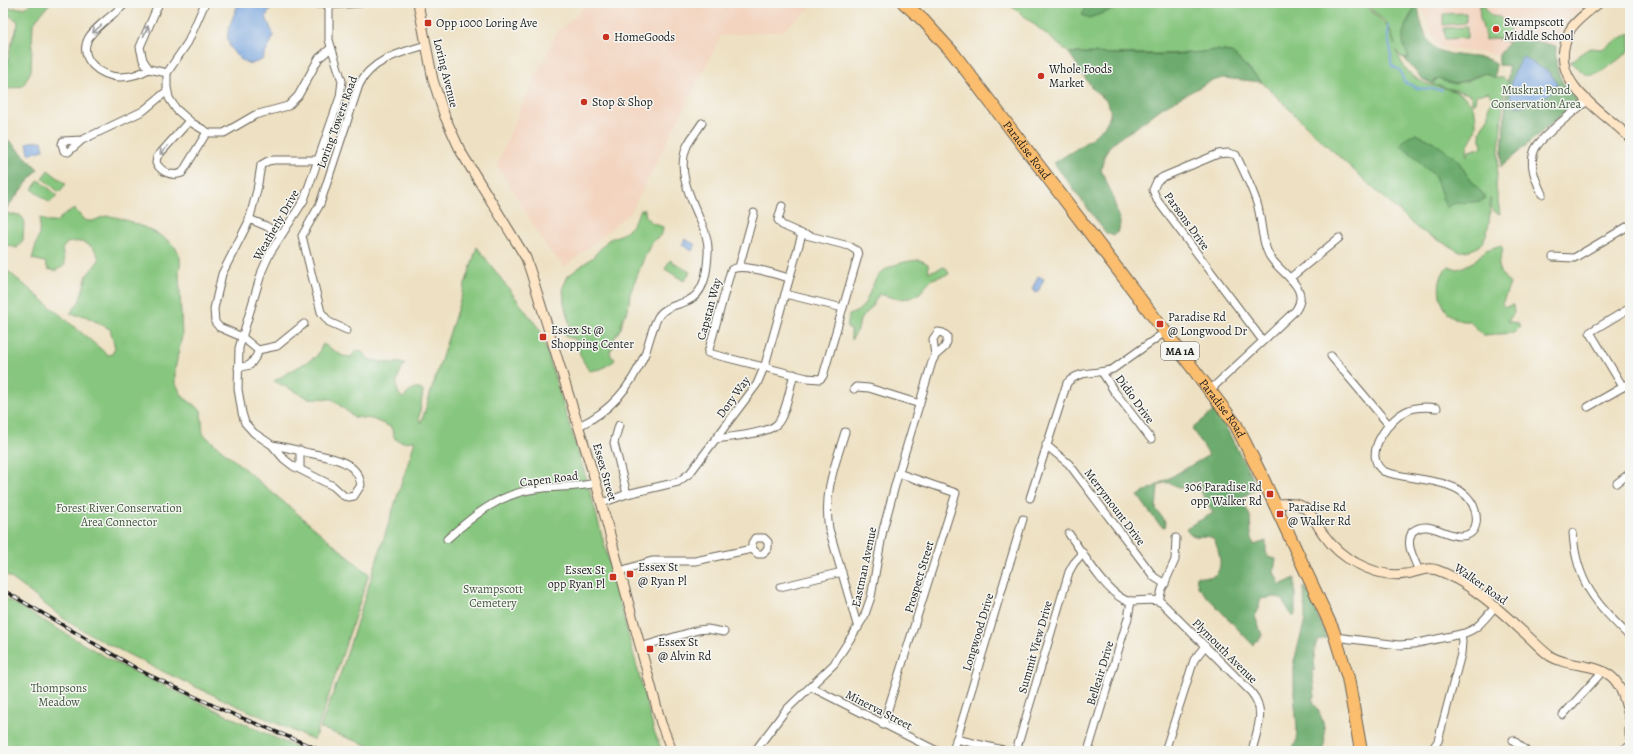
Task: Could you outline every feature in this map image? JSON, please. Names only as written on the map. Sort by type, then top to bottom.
[{"type":"highway","name":"Paradise Road","points":[[904,3],[923,20],[953,53],[1210,390],[1243,437],[1335,637],[1348,678],[1361,751]]},
{"type":"main road","name":"Loring Avenue","points":[[418,3],[433,80],[444,117],[461,152],[496,207]]},
{"type":"main road","points":[[1599,3],[1569,31],[1564,52],[1564,67],[1573,85],[1630,138]]},
{"type":"main road","name":"Essex Street","points":[[496,207],[526,258],[531,273],[602,503],[661,723],[672,751]]},
{"type":"main road","name":"Walker Road","points":[[1275,504],[1295,504],[1303,507],[1311,515],[1324,535],[1337,550],[1349,559],[1367,568],[1396,575],[1429,568],[1443,572],[1464,585],[1495,608],[1552,657],[1569,664],[1603,671],[1617,682],[1630,717]]},
{"type":"main road","points":[[1630,727],[1630,735]]},
{"type":"street","points":[[126,3],[88,38],[86,48],[88,59],[96,69],[116,77],[131,76],[149,69],[167,73]]},
{"type":"street","points":[[149,69],[144,60],[140,47],[158,3]]},
{"type":"street","points":[[205,3],[188,42],[167,73],[167,92],[172,104],[189,121],[206,132],[224,133],[255,115],[288,106],[298,96],[319,58],[331,48]]},
{"type":"street","points":[[306,3],[329,5],[361,3]]},
{"type":"street","name":"Weatherly Drive","points":[[272,445],[300,450],[339,460],[357,473],[361,485],[354,496],[344,496],[333,486],[284,459],[272,445],[254,433],[243,419],[238,397],[239,348],[266,259],[304,200],[342,85],[328,32],[329,5]]},
{"type":"street","name":"Loring Towers Road","points":[[347,330],[329,322],[321,312],[302,240],[304,232],[317,211],[359,85],[365,75],[374,66],[389,58],[426,45]]},
{"type":"street","points":[[82,140],[143,111],[167,92]]},
{"type":"street","points":[[1542,194],[1533,166],[1535,149],[1548,135],[1588,100]]},
{"type":"street","points":[[189,121],[158,157],[156,163],[165,172],[177,175],[182,173],[206,132]]},
{"type":"street","points":[[579,426],[596,418],[607,410],[624,391],[642,360],[655,323],[662,312],[670,306],[694,298],[702,287],[708,260],[708,242],[687,185],[683,164],[687,146],[702,123]]},
{"type":"street","name":"Parsons Drive","points":[[1210,390],[1264,341],[1300,305],[1300,293],[1290,278],[1269,256],[1255,199],[1236,156],[1228,153],[1218,154],[1169,174],[1157,181],[1154,190],[1157,200],[1264,341]]},
{"type":"street","points":[[258,350],[242,337],[219,327],[215,322],[214,309],[224,270],[246,229],[257,190],[260,168],[264,162],[293,159],[318,160]]},
{"type":"street","points":[[765,366],[812,379],[820,379],[823,376],[858,256],[854,248],[802,234],[780,223],[778,220],[782,206]]},
{"type":"street","points":[[754,213],[739,267],[790,278]]},
{"type":"street","points":[[249,219],[266,226],[281,235]]},
{"type":"street","points":[[1553,257],[1574,258],[1630,225]]},
{"type":"street","name":"Dory Way","points":[[602,503],[628,494],[678,482],[685,478],[705,455],[750,396],[765,366],[802,234]]},
{"type":"street","points":[[1290,278],[1339,238]]},
{"type":"street","name":"Capstan Way","points":[[739,267],[731,270],[708,353],[765,366]]},
{"type":"street","points":[[785,294],[843,308]]},
{"type":"street","points":[[1623,387],[1590,332],[1630,308]]},
{"type":"street","points":[[258,350],[277,346],[304,324]]},
{"type":"street","points":[[1030,498],[1046,445],[1067,384],[1071,378],[1083,373],[1102,372],[1118,366],[1165,332]]},
{"type":"street","points":[[238,368],[250,365],[257,355],[258,350]]},
{"type":"street","name":"Eastman Avenue","points":[[755,751],[785,711],[834,664],[858,628],[871,597],[883,530],[898,474],[935,356]]},
{"type":"street","points":[[1331,356],[1389,425]]},
{"type":"street","name":"Didio Drive","points":[[1102,372],[1114,391],[1151,439]]},
{"type":"street","points":[[715,440],[766,430],[776,425],[782,413],[794,374]]},
{"type":"street","points":[[1588,407],[1630,383]]},
{"type":"street","points":[[854,389],[862,386],[920,404]]},
{"type":"street","points":[[1419,571],[1410,550],[1412,532],[1419,528],[1428,527],[1459,536],[1464,535],[1474,531],[1476,527],[1476,511],[1469,498],[1457,489],[1446,485],[1392,475],[1380,468],[1377,458],[1377,447],[1381,435],[1399,415],[1409,409],[1437,408]]},
{"type":"street","points":[[619,425],[614,443],[628,494]]},
{"type":"street","points":[[844,432],[829,488],[826,507],[829,529],[858,628]]},
{"type":"street","name":"Merrymount Drive","points":[[1046,445],[1068,464],[1151,574],[1165,584]]},
{"type":"street","points":[[300,450],[300,469]]},
{"type":"street","points":[[1617,483],[1630,473]]},
{"type":"street","name":"Prospect Street","points":[[883,725],[956,493],[898,474]]},
{"type":"street","name":"Capen Road","points":[[447,539],[481,510],[508,496],[535,489],[576,487],[596,483]]},
{"type":"street","name":"Longwood Drive","points":[[953,751],[1023,519]]},
{"type":"street","points":[[1573,533],[1576,558],[1584,581],[1602,609],[1630,637]]},
{"type":"street","points":[[1069,534],[1115,593],[1131,601],[1159,601],[1175,560],[1176,538]]},
{"type":"street","points":[[620,571],[652,561],[695,561],[752,548]]},
{"type":"street","name":"Summit View Drive","points":[[1016,751],[1069,572],[1074,563],[1083,553]]},
{"type":"street","points":[[780,587],[842,572]]},
{"type":"street","name":"Belleair Drive","points":[[1088,751],[1128,618],[1131,601]]},
{"type":"street","name":"Plymouth Avenue","points":[[1159,601],[1205,646],[1258,702],[1260,718],[1252,751]]},
{"type":"street","points":[[1335,637],[1399,645],[1413,644],[1471,631],[1479,625],[1495,608]]},
{"type":"street","points":[[640,647],[707,628],[724,632]]},
{"type":"street","points":[[1431,751],[1438,741],[1461,654],[1461,634]]},
{"type":"street","points":[[1165,751],[1194,660],[1205,646]]},
{"type":"street","points":[[1563,715],[1603,671]]},
{"type":"street","name":"Minerva Street","points":[[811,687],[883,725],[937,751]]},
{"type":"street","points":[[956,739],[1008,751]]},
{"type":"street","points":[[1513,740],[1526,751]]},
{"type":"street","points":[[1621,751],[1630,746]]},
{"type":"shaded area","points":[[587,3],[817,3],[782,31],[721,36],[631,212],[565,267],[548,249],[497,165],[517,116],[557,32]]},
{"type":"shaded area","name":"Swampscott Middle School","points":[[1420,3],[1586,3],[1563,26],[1556,46],[1529,40],[1516,34],[1499,55],[1438,47]]},
{"type":"green space","points":[[33,3],[50,3],[33,24],[31,71],[23,86],[3,90],[3,72],[6,70],[10,49],[18,24],[17,20],[6,14],[4,11],[7,8],[24,8]]},
{"type":"green space","points":[[1008,3],[1363,3],[1389,28],[1395,45],[1388,25],[1365,3],[1415,3],[1414,9],[1406,24],[1404,33],[1409,58],[1401,57],[1396,50],[1406,69],[1421,81],[1435,86],[1433,82],[1438,79],[1447,82],[1464,82],[1485,73],[1495,78],[1503,78],[1508,82],[1509,65],[1498,65],[1499,55],[1516,34],[1529,40],[1556,46],[1557,69],[1567,88],[1578,100],[1501,167],[1507,85],[1504,93],[1496,187],[1500,214],[1495,212],[1491,207],[1490,198],[1489,225],[1485,238],[1476,248],[1460,252],[1418,229],[1323,142],[1231,52],[1216,50],[1196,53],[1158,54],[1069,53]],"holes":[[[1436,86],[1469,94],[1472,98],[1472,103],[1475,103],[1476,95],[1489,92],[1493,98],[1489,105],[1489,116],[1480,131],[1482,146],[1469,151],[1467,156],[1468,147],[1476,129],[1475,112],[1465,97],[1454,91]]]},
{"type":"green space","points":[[1086,3],[1132,3],[1089,18],[1082,15]]},
{"type":"green space","points":[[1415,3],[1418,3],[1423,29],[1433,46],[1438,50],[1447,53],[1483,58],[1490,61],[1495,64],[1495,78],[1485,73],[1455,84],[1438,79],[1435,80],[1433,84],[1422,79],[1404,58],[1409,58],[1403,40],[1404,30]]},
{"type":"green space","points":[[1483,4],[1491,16],[1500,17],[1509,27],[1511,37],[1507,42],[1495,38],[1485,40],[1479,9],[1480,5]]},
{"type":"green space","points":[[1466,13],[1466,23],[1443,25],[1443,14]]},
{"type":"green space","points":[[1467,27],[1467,38],[1445,39],[1444,28]]},
{"type":"green space","points":[[1630,33],[1630,50],[1597,74],[1587,75],[1570,62],[1590,48],[1602,49]]},
{"type":"green space","name":"Muskrat Pond Conservation Area","points":[[1516,34],[1529,40],[1556,46],[1557,69],[1567,88],[1578,100],[1501,167],[1509,66],[1498,65],[1499,55]],"holes":[[[1528,60],[1550,73],[1557,83],[1551,92],[1546,96],[1540,100],[1523,106],[1517,107],[1511,104],[1510,89],[1519,64]]]},
{"type":"green space","points":[[1216,50],[1231,52],[1262,82],[1223,78],[1209,82],[1163,107],[1134,129],[1119,138],[1109,147],[1105,154],[1101,170],[1112,194],[1120,223],[1119,230],[1114,236],[1106,233],[1054,163],[1081,146],[1101,130],[1107,121],[1110,112],[1107,102],[1093,89],[1069,53],[1180,54]]},
{"type":"green space","points":[[1416,134],[1432,141],[1457,159],[1467,175],[1486,198],[1476,202],[1455,203],[1446,208],[1435,176],[1401,145],[1407,137]]},
{"type":"green space","points":[[3,135],[38,169],[5,210],[9,214],[20,215],[24,220],[23,240],[17,248],[3,244]]},
{"type":"green space","points":[[3,135],[38,169],[5,210],[3,207]]},
{"type":"green space","points":[[48,170],[66,184],[59,192],[42,178]]},
{"type":"green space","points":[[39,180],[57,195],[50,203],[32,189]]},
{"type":"green space","name":"Forest River Conservation Area Connector","points":[[75,209],[83,219],[88,221],[109,216],[125,220],[156,233],[173,245],[177,250],[180,260],[179,271],[182,336],[175,369],[175,382],[183,397],[201,410],[203,434],[369,574],[314,740],[194,686],[106,643],[67,621],[3,573],[3,267],[108,355],[112,354],[115,348],[110,329],[85,316],[70,314],[80,300],[87,275],[99,260],[95,250],[82,242],[67,243],[62,249],[65,265],[55,271],[48,269],[45,262],[32,259],[39,234],[40,218],[49,222],[56,222],[66,213]]},
{"type":"green space","points":[[641,210],[645,210],[646,217],[650,222],[663,227],[662,234],[652,242],[630,294],[628,310],[623,318],[621,328],[614,338],[617,343],[610,351],[611,356],[615,359],[614,361],[601,369],[589,371],[581,357],[575,339],[564,335],[570,326],[564,303],[563,287],[568,276],[593,257],[608,240],[622,234],[630,228]]},
{"type":"green space","points":[[1501,245],[1503,250],[1498,266],[1500,272],[1510,284],[1502,304],[1505,307],[1513,305],[1514,313],[1508,321],[1519,324],[1520,327],[1514,333],[1483,335],[1469,321],[1460,320],[1452,316],[1446,309],[1441,301],[1439,291],[1440,282],[1443,273],[1449,266],[1457,269],[1463,267],[1473,262],[1486,250]]},
{"type":"green space","name":"Swampscott Cemetery","points":[[477,247],[540,330],[590,491],[654,731],[662,751],[384,751],[320,728],[342,669],[415,441],[403,442],[395,439],[391,427],[372,419],[354,417],[332,399],[308,398],[274,381],[317,356],[323,344],[343,356],[351,357],[356,351],[361,351],[370,360],[389,363],[405,363],[400,371],[397,381],[397,390],[403,398],[412,389],[420,389],[423,391],[419,418],[421,423]]},
{"type":"green space","points":[[670,260],[690,272],[684,281],[665,269]]},
{"type":"green space","points":[[920,260],[928,264],[929,272],[944,267],[947,269],[949,274],[932,279],[920,293],[910,298],[898,299],[879,294],[871,308],[860,320],[858,330],[851,340],[851,330],[847,327],[849,315],[858,311],[863,306],[878,276],[894,265],[907,261]]},
{"type":"green space","points":[[1216,409],[1258,488],[1241,498],[1250,516],[1251,534],[1254,545],[1266,541],[1266,551],[1268,557],[1276,559],[1274,572],[1280,585],[1295,578],[1295,615],[1293,617],[1281,598],[1274,597],[1260,599],[1259,609],[1255,616],[1262,635],[1260,639],[1254,642],[1253,645],[1198,587],[1196,576],[1209,577],[1215,575],[1220,566],[1219,554],[1213,538],[1192,535],[1186,528],[1213,513],[1201,492],[1201,483],[1194,482],[1190,486],[1182,488],[1170,483],[1164,483],[1158,487],[1156,509],[1164,520],[1166,526],[1163,527],[1157,522],[1138,496],[1209,455],[1192,429]]},
{"type":"green space","points":[[1304,587],[1306,588],[1327,638],[1318,640],[1316,643],[1314,654],[1315,670],[1312,670],[1315,697],[1312,698],[1323,722],[1325,736],[1324,751],[1292,751],[1296,742],[1297,727],[1294,694],[1294,661],[1305,620]]},
{"type":"green space","name":"Thompsons Meadow","points":[[3,597],[116,663],[303,751],[3,751]]},
{"type":"water","points":[[238,3],[273,3],[266,17],[274,36],[262,60],[251,64],[242,60],[235,54],[228,41],[229,29]]},
{"type":"water","points":[[1523,57],[1550,73],[1557,83],[1550,92],[1539,100],[1521,106],[1515,106],[1510,96],[1512,82],[1517,67]]},
{"type":"water","points":[[42,141],[44,150],[29,154],[27,144],[29,142]]},
{"type":"water","points":[[685,239],[696,245],[692,251],[682,245]]},
{"type":"water","points":[[1038,276],[1044,279],[1038,292],[1035,293],[1032,289]]},
{"type":"waterway","points":[[1388,25],[1391,64],[1400,70],[1404,82],[1417,88],[1442,90]]},
{"type":"railway","points":[[3,590],[141,671],[223,710],[323,751]]},
{"type":"place","name":"Opp 1000 Loring Ave","points":[[428,23]]},
{"type":"place","name":"Swampscott Middle School","points":[[1496,29]]},
{"type":"place","name":"HomeGoods","points":[[606,37]]},
{"type":"place","name":"Whole Foods Market","points":[[1041,76]]},
{"type":"place","name":"Stop & Shop","points":[[584,102]]},
{"type":"place","name":"Paradise Rd @ Longwood Dr","points":[[1160,324]]},
{"type":"place","name":"Essex St @ Shopping Center","points":[[543,337]]},
{"type":"place","name":"306 Paradise Rd opp Walker Rd","points":[[1270,494]]},
{"type":"place","name":"Paradise Rd @ Walker Rd","points":[[1280,514]]},
{"type":"place","name":"Essex St @ Ryan Pl","points":[[630,574]]},
{"type":"place","name":"Essex St opp Ryan Pl","points":[[613,577]]},
{"type":"place","name":"Essex St @ Alvin Rd","points":[[650,649]]}]
